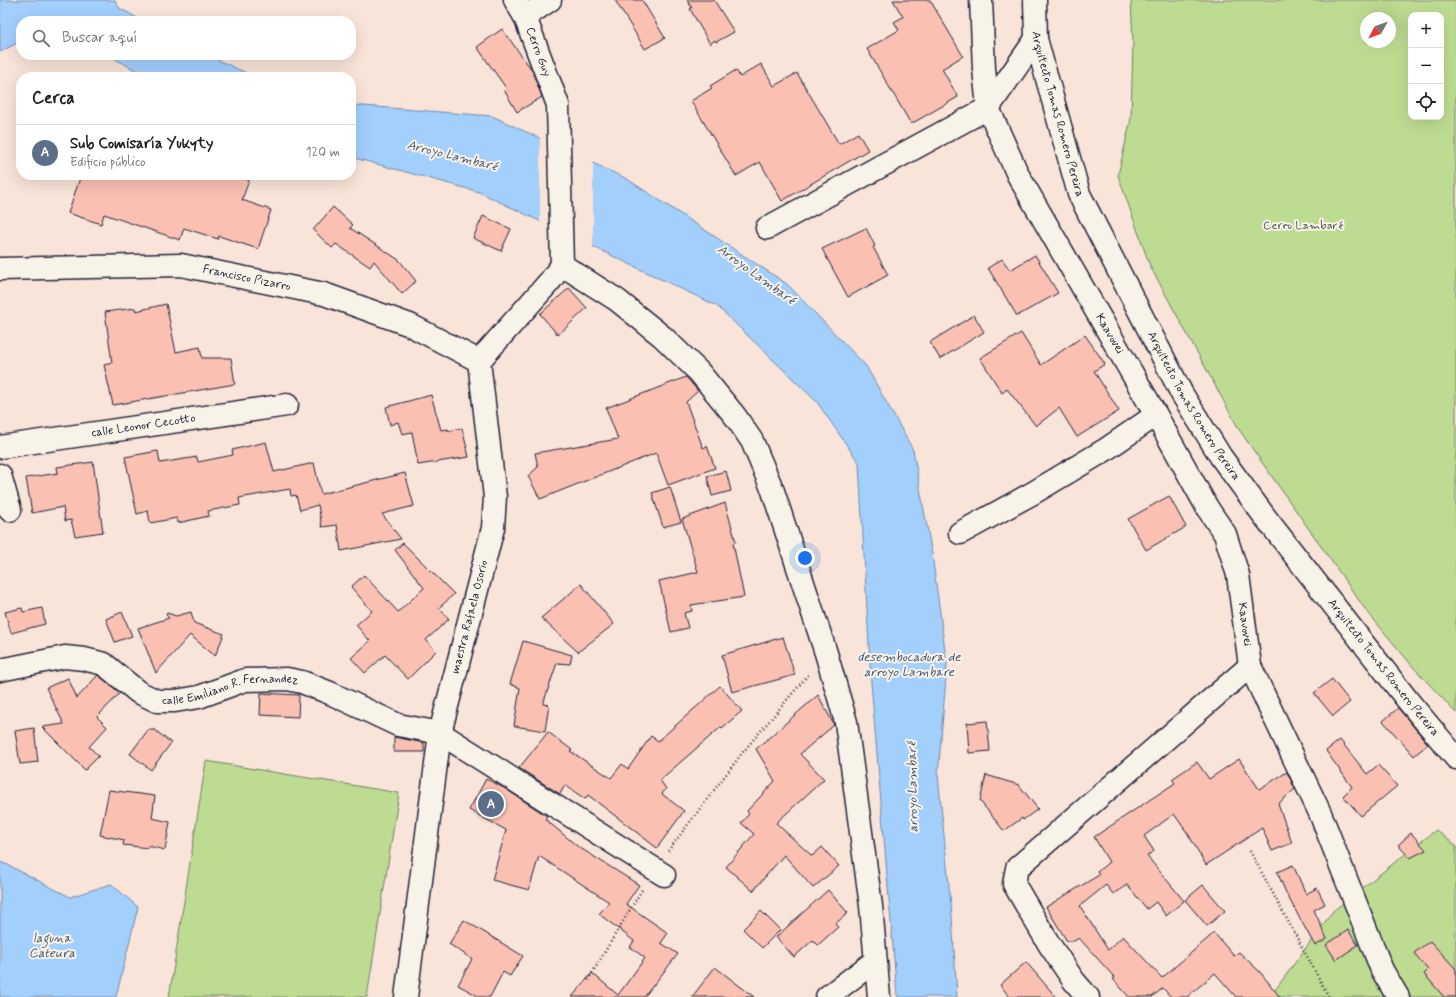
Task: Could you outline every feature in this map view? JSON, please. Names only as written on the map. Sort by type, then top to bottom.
[{"type":"street","points":[[520,8],[550,0]]},
{"type":"street","name":"Kaavovei","points":[[981,0],[984,69],[988,108],[1018,175],[1156,415],[1208,509],[1225,534],[1238,575],[1250,666],[1320,813],[1382,970],[1398,997]]},
{"type":"street","name":"Arquitecto Tomas Romero Pereira","points":[[1035,0],[1036,39],[1079,194],[1182,394],[1221,457],[1265,517],[1409,702],[1456,758]]},
{"type":"street","name":"Cerro Guy","points":[[520,8],[558,105],[561,258]]},
{"type":"street","points":[[767,228],[988,108],[1036,39]]},
{"type":"street","points":[[479,361],[550,281],[561,258],[663,337],[699,372],[735,416],[752,442],[773,491],[826,653],[846,722],[870,899],[879,997]]},
{"type":"street","name":"Francisco Pizarro","points":[[0,269],[181,265],[324,294],[410,325],[479,361]]},
{"type":"street","name":"maestra Rafaela Osorio","points":[[406,997],[440,734],[493,528],[495,496],[479,361]]},
{"type":"street","name":"calle Leonor Cecotto","points":[[0,447],[287,405]]},
{"type":"street","points":[[960,533],[1039,489],[1104,450],[1156,415]]},
{"type":"street","points":[[0,475],[10,510]]},
{"type":"street","name":"calle Emiliano R. Fernandez","points":[[0,670],[65,657],[84,659],[104,664],[138,692],[157,701],[175,701],[199,697],[245,680],[287,679],[302,682],[330,693],[398,725],[440,734],[659,871]]},
{"type":"street","points":[[1088,997],[1074,980],[1049,944],[1014,884],[1017,868],[1250,666]]},
{"type":"street","points":[[827,997],[875,961]]},
{"type":"path","points":[[588,980],[659,871],[743,752],[826,653]]},
{"type":"path","points":[[1250,851],[1329,997]]},
{"type":"green space","name":"Cerro Lambaré","points":[[1131,0],[1456,0],[1456,713],[1414,668],[1365,609],[1240,431],[1150,266],[1118,175],[1131,119],[1133,41]]},
{"type":"green space","points":[[206,761],[399,793],[367,997],[169,997]]},
{"type":"green space","points":[[1436,830],[1456,846],[1456,997],[1270,997],[1333,911]]},
{"type":"water","points":[[0,0],[115,0],[119,8],[134,16],[16,16],[16,44],[0,52]]},
{"type":"water","points":[[117,60],[218,60],[244,72],[139,72]]},
{"type":"water","name":"desembocadura de arroyo Lambare","points":[[356,105],[492,116],[627,179],[787,284],[866,366],[913,450],[932,554],[947,665],[938,775],[952,916],[957,997],[898,997],[897,995],[871,682],[859,463],[817,402],[717,306],[479,192],[356,158]]},
{"type":"water","name":"laguna Cateura","points":[[0,862],[70,897],[111,884],[138,907],[116,997],[0,997]]},
{"type":"pier","points":[[540,136],[593,161],[593,249],[540,224]]},
{"type":"building","points":[[615,0],[642,0],[665,38],[645,49]]},
{"type":"building","points":[[687,0],[714,0],[734,32],[716,42],[715,40],[710,44],[690,9],[692,8]]},
{"type":"building","points":[[893,0],[930,0],[963,56],[942,69],[958,97],[911,124],[867,49],[899,30],[894,22],[903,17]]},
{"type":"building","points":[[502,29],[532,70],[542,97],[517,112],[504,90],[506,88],[477,47]]},
{"type":"building","points":[[761,64],[774,86],[797,73],[839,144],[858,133],[868,150],[782,201],[760,162],[736,176],[691,101],[712,88],[710,86],[736,70],[740,77]]},
{"type":"building","points":[[79,180],[249,180],[242,200],[271,210],[258,249],[219,236],[218,239],[184,228],[180,240],[104,214],[101,224],[68,213]]},
{"type":"building","points":[[333,207],[353,225],[350,228],[399,260],[416,281],[402,294],[374,261],[370,267],[336,244],[332,248],[313,230]]},
{"type":"building","points":[[483,216],[511,229],[501,251],[473,238]]},
{"type":"building","points":[[866,228],[875,246],[873,247],[888,275],[848,297],[822,249]]},
{"type":"building","points":[[1035,255],[1058,293],[1017,316],[988,268],[1002,259],[1010,270]]},
{"type":"building","points":[[569,288],[587,308],[558,335],[540,314]]},
{"type":"building","points":[[166,304],[176,352],[200,347],[202,358],[231,358],[235,384],[113,405],[104,365],[112,363],[105,312],[135,308],[136,311]]},
{"type":"building","points":[[974,315],[984,332],[940,359],[930,342]]},
{"type":"building","points":[[1021,333],[1041,365],[1085,335],[1105,364],[1094,371],[1119,411],[1077,437],[1059,408],[1036,426],[1007,389],[1002,393],[980,358]]},
{"type":"building","points":[[686,377],[698,391],[686,402],[703,448],[707,446],[715,468],[668,485],[656,453],[540,499],[528,476],[538,467],[535,453],[618,439],[606,408]]},
{"type":"building","points":[[431,395],[441,430],[448,429],[448,431],[462,428],[469,457],[418,465],[412,432],[402,434],[398,422],[390,425],[386,407]]},
{"type":"building","points":[[266,442],[274,472],[314,463],[321,494],[405,473],[414,506],[382,514],[401,539],[341,551],[337,525],[322,527],[318,505],[300,510],[296,495],[291,496],[290,489],[239,498],[240,505],[208,511],[209,516],[178,523],[177,518],[150,523],[148,511],[137,514],[125,457],[158,451],[160,463],[197,457],[198,462],[233,455],[232,450]]},
{"type":"building","points":[[93,462],[103,532],[75,536],[71,520],[65,521],[63,507],[32,513],[26,478],[58,473],[57,467]]},
{"type":"building","points":[[726,471],[731,491],[712,496],[707,476]]},
{"type":"building","points":[[670,487],[681,522],[663,527],[652,493]]},
{"type":"building","points":[[1169,496],[1186,527],[1146,550],[1128,519]]},
{"type":"building","points":[[725,503],[736,542],[733,543],[744,597],[691,605],[692,611],[684,613],[688,628],[671,632],[659,581],[698,572],[682,519]]},
{"type":"building","points":[[403,543],[454,594],[439,608],[449,619],[426,640],[436,651],[408,679],[385,655],[365,673],[351,658],[370,641],[356,625],[372,611],[351,587],[364,575],[398,612],[424,588],[395,550]]},
{"type":"building","points":[[581,584],[614,624],[578,652],[541,618]]},
{"type":"building","points":[[22,608],[23,612],[42,608],[45,624],[11,633],[5,612]]},
{"type":"building","points":[[122,612],[132,636],[115,642],[106,619]]},
{"type":"building","points":[[191,612],[194,623],[224,634],[215,656],[190,635],[156,673],[138,628],[169,618],[166,615],[167,613],[176,616]]},
{"type":"building","points":[[783,637],[795,675],[732,692],[722,655]]},
{"type":"building","points":[[523,641],[572,655],[570,664],[557,663],[543,704],[549,705],[545,731],[514,726],[520,688],[510,684]]},
{"type":"building","points":[[98,675],[120,693],[97,717],[107,727],[89,747],[99,756],[85,770],[42,727],[64,724],[46,688],[68,678],[77,698]]},
{"type":"building","points":[[1332,679],[1350,702],[1333,716],[1314,693]]},
{"type":"building","points":[[720,686],[742,711],[722,728],[721,727],[660,780],[666,789],[662,794],[684,811],[657,848],[588,795],[585,799],[565,785],[560,794],[519,768],[548,732],[572,750],[570,751],[611,778],[622,764],[628,769],[651,736],[658,741]]},
{"type":"building","points":[[261,693],[299,695],[298,717],[260,715]]},
{"type":"building","points":[[818,695],[834,725],[800,754],[824,779],[776,823],[812,856],[822,847],[839,866],[813,888],[784,855],[753,891],[726,867],[754,834],[741,823],[749,814],[747,811],[775,781],[756,749]]},
{"type":"building","points":[[1398,708],[1428,744],[1414,756],[1383,721]]},
{"type":"building","points":[[987,721],[990,751],[969,753],[967,723]]},
{"type":"building","points":[[34,728],[38,762],[20,764],[15,731]]},
{"type":"building","points":[[148,730],[155,730],[171,743],[151,770],[130,754]]},
{"type":"building","points":[[394,737],[424,743],[424,752],[394,752]]},
{"type":"building","points":[[1340,740],[1367,774],[1378,765],[1397,786],[1361,816],[1343,796],[1352,787],[1326,751]]},
{"type":"building","points":[[1239,759],[1259,789],[1287,772],[1295,789],[1278,804],[1292,843],[1272,851],[1262,828],[1206,865],[1188,834],[1174,814],[1144,836],[1154,851],[1147,856],[1184,901],[1166,916],[1156,902],[1147,909],[1127,885],[1113,894],[1106,885],[1080,906],[1108,950],[1123,936],[1162,978],[1214,933],[1234,956],[1239,952],[1260,972],[1280,997],[1236,997],[1215,973],[1187,997],[1171,997],[1163,988],[1152,997],[1129,997],[1113,979],[1115,978],[1079,938],[1074,941],[1067,941],[1046,907],[1099,875],[1097,872],[1109,862],[1094,837],[1175,783],[1172,779],[1197,762],[1209,779]]},
{"type":"building","points":[[986,775],[1019,785],[1038,809],[1004,831],[980,801]]},
{"type":"building","points":[[486,779],[504,788],[547,816],[545,819],[577,846],[639,885],[626,904],[668,933],[661,943],[678,954],[644,997],[572,997],[592,973],[618,995],[645,958],[630,947],[634,941],[599,914],[609,902],[539,856],[529,890],[492,880],[506,830],[469,810]]},
{"type":"building","points":[[109,790],[155,796],[152,818],[170,822],[165,850],[148,846],[148,848],[123,845],[124,840],[100,835]]},
{"type":"building","points":[[1411,833],[1426,850],[1410,858],[1398,845]]},
{"type":"building","points":[[1293,865],[1306,894],[1317,888],[1325,904],[1314,910],[1327,939],[1315,946],[1287,895],[1277,872]]},
{"type":"building","points":[[1203,885],[1225,911],[1207,926],[1185,900]]},
{"type":"building","points":[[828,890],[848,913],[835,924],[838,927],[818,945],[813,940],[794,957],[776,937]]},
{"type":"building","points":[[761,911],[780,930],[762,948],[743,929]]},
{"type":"building","points":[[464,920],[523,956],[510,976],[503,972],[490,997],[480,997],[458,985],[472,959],[449,944]]},
{"type":"building","points":[[1348,930],[1358,945],[1336,960],[1326,945]]},
{"type":"building","points":[[1430,941],[1456,969],[1456,997],[1444,997],[1424,974],[1428,970],[1414,953]]},
{"type":"building","points":[[1026,962],[1056,997],[1010,997],[1000,985]]},
{"type":"building","points":[[715,967],[754,997],[692,997]]},
{"type":"place","name":"Sub Comisaría Yukyty","points":[[491,804]]},
{"type":"water label","name":"Arroyo Lambaré","points":[[452,156]]},
{"type":"water label","name":"Arroyo Lambaré","points":[[756,275]]},
{"type":"water label","name":"arroyo Lambaré","points":[[913,787]]}]
